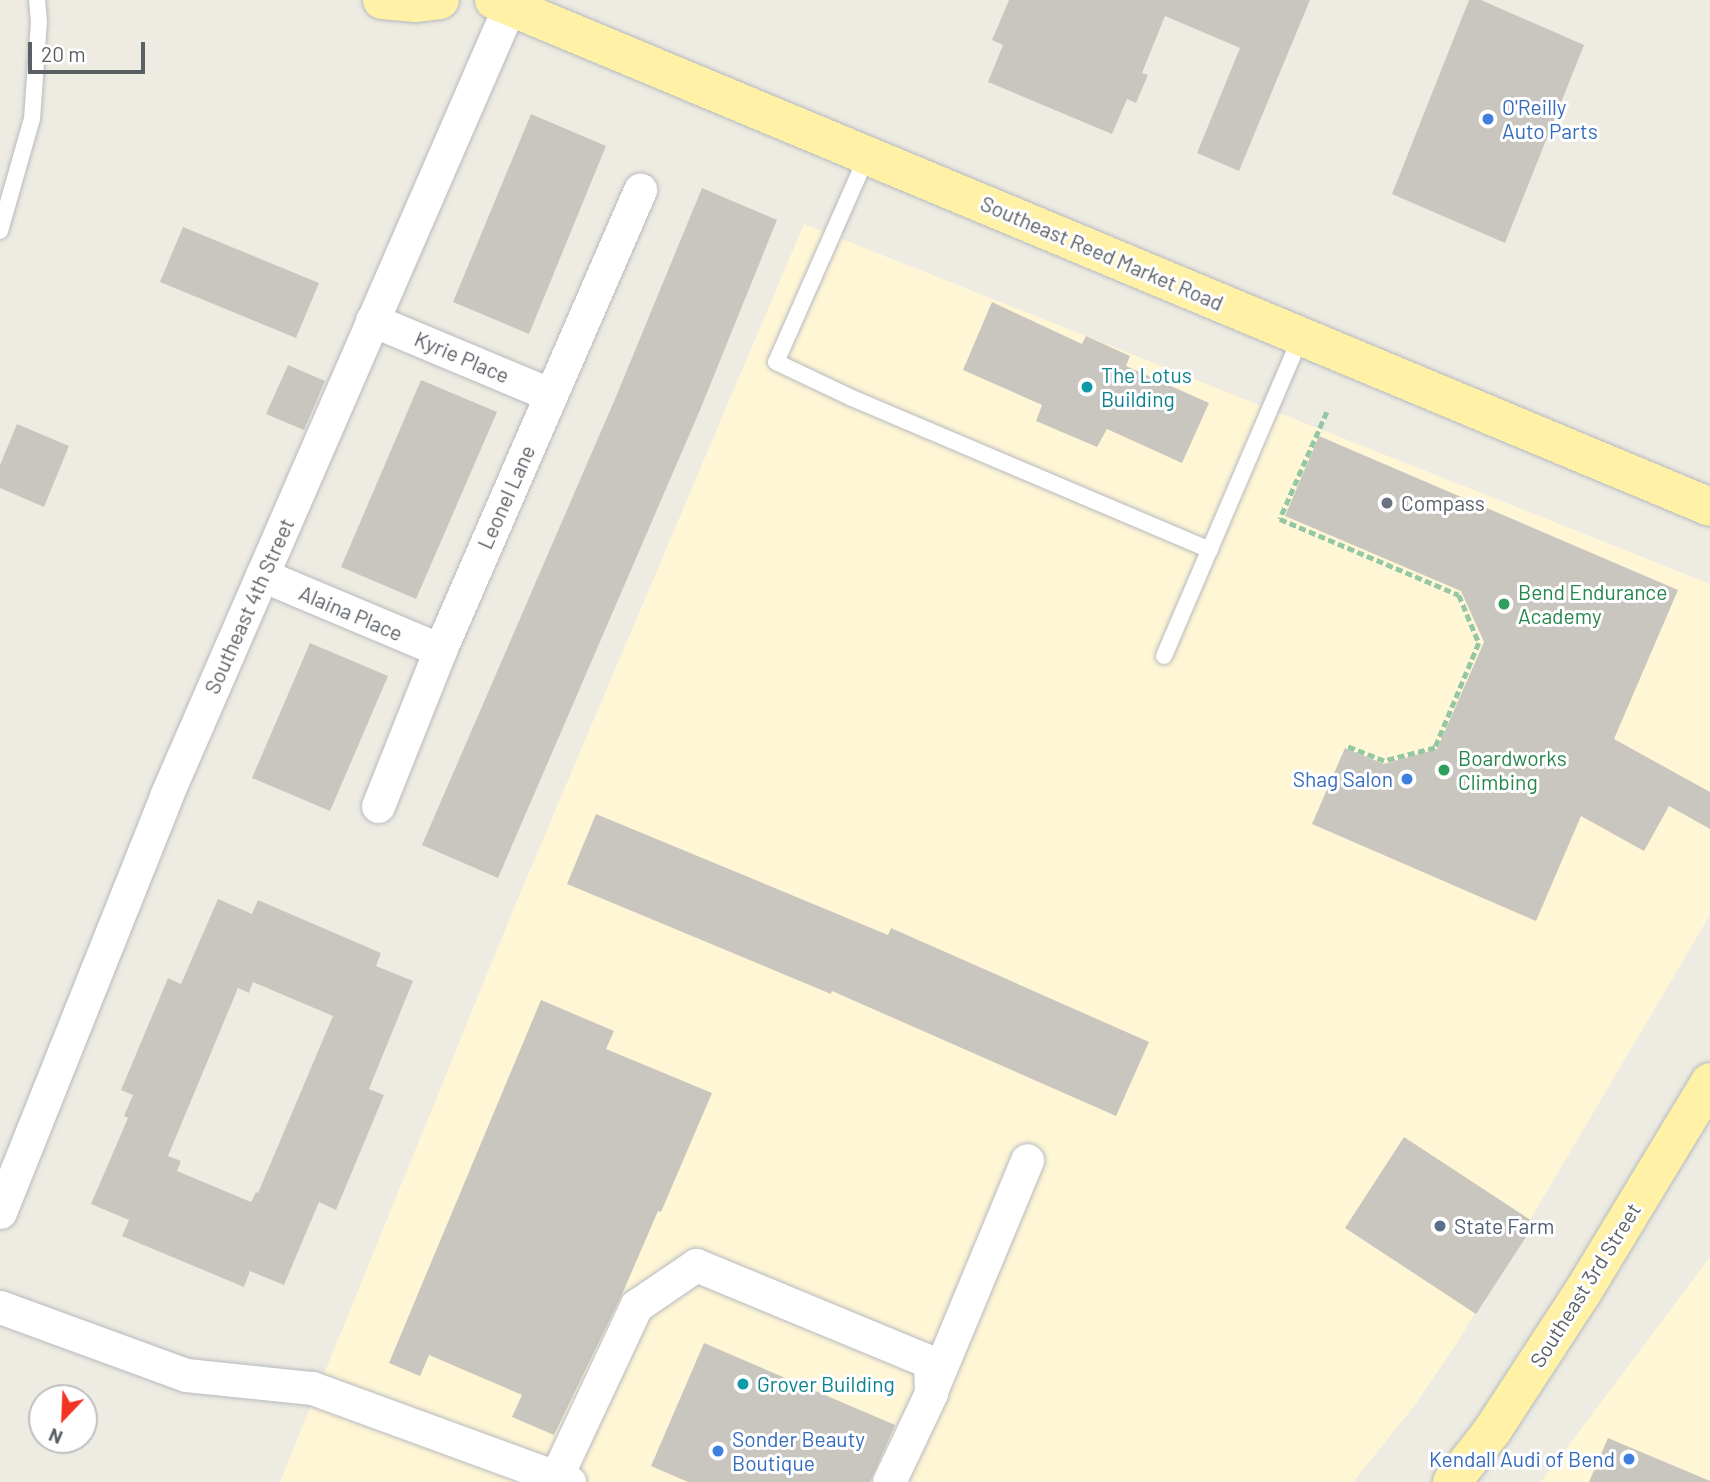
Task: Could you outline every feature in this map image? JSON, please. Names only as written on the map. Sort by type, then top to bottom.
[{"type":"main road","points":[[382,0],[416,3],[440,0]]},
{"type":"main road","name":"Southeast Reed Market Road","points":[[505,2],[1710,508]]},
{"type":"main road","name":"Southeast 3rd Street","points":[[1452,1482],[1492,1431],[1584,1290],[1710,1082]]},
{"type":"street","name":"Southeast 4th Street","points":[[0,1212],[166,796],[372,320],[505,2]]},
{"type":"street","name":"Leonel Lane","points":[[377,806],[440,650],[640,190]]},
{"type":"street","name":"Kyrie Place","points":[[372,320],[551,395]]},
{"type":"street","name":"Alaina Place","points":[[262,575],[440,650]]},
{"type":"street","points":[[889,1482],[931,1391],[1027,1160]]},
{"type":"street","points":[[0,1307],[186,1375],[313,1388],[562,1479],[636,1306],[696,1265],[930,1362],[931,1391]]},
{"type":"lane","points":[[0,231],[32,119],[39,22],[37,0]]},
{"type":"lane","points":[[867,156],[776,362],[852,398],[1210,550]]},
{"type":"lane","points":[[1164,656],[1301,336]]},
{"type":"path","points":[[1327,412],[1280,519],[1459,595],[1479,643],[1436,748],[1384,761],[1346,746]]},
{"type":"shaded area","points":[[804,224],[1710,584],[1710,915],[1459,1340],[1415,1405],[1353,1482],[280,1482],[516,903]]},
{"type":"shaded area","points":[[1710,1257],[1710,1482],[1541,1482]]},
{"type":"building","points":[[1009,0],[1310,0],[1239,171],[1197,153],[1240,48],[1165,16],[1142,73],[1148,75],[1136,103],[1127,99],[1112,134],[988,82],[1003,45],[992,40]]},
{"type":"building","name":"O'Reilly Auto Parts","points":[[1469,0],[1481,0],[1584,45],[1505,243],[1392,194]]},
{"type":"building","points":[[531,114],[606,146],[529,334],[453,302]]},
{"type":"building","points":[[702,188],[777,220],[700,410],[498,878],[422,845],[615,399]]},
{"type":"building","points":[[183,227],[319,283],[296,338],[160,282]]},
{"type":"building","name":"The Lotus Building","points":[[992,302],[1082,344],[1086,336],[1130,356],[1126,366],[1209,403],[1182,463],[1107,429],[1097,447],[1036,421],[1042,405],[963,370]]},
{"type":"building","points":[[288,365],[325,381],[304,430],[266,414]]},
{"type":"building","points":[[421,380],[497,412],[416,599],[341,567]]},
{"type":"building","points":[[17,424],[69,446],[44,507],[0,488],[0,465]]},
{"type":"building","points":[[1319,436],[1678,590],[1614,739],[1710,792],[1710,829],[1669,806],[1644,851],[1581,816],[1536,921],[1312,824],[1345,748],[1384,764],[1437,749],[1484,642],[1461,591],[1285,516]]},
{"type":"building","points":[[310,643],[388,676],[330,811],[252,778]]},
{"type":"building","points":[[596,814],[888,935],[891,928],[1149,1042],[1116,1116],[832,991],[831,994],[567,884]]},
{"type":"building","points":[[218,899],[252,914],[258,900],[381,953],[376,966],[413,981],[369,1089],[384,1095],[336,1210],[319,1202],[284,1285],[250,1271],[244,1287],[122,1236],[129,1220],[91,1204],[128,1118],[124,1116],[133,1095],[121,1090],[168,978],[181,984]],"holes":[[[253,982],[333,1016],[258,1193],[256,1192],[251,1202],[177,1171],[181,1161],[168,1156],[238,988],[249,993]]]},
{"type":"building","points":[[541,1000],[614,1031],[606,1049],[712,1093],[661,1212],[658,1211],[623,1292],[554,1435],[512,1417],[522,1395],[429,1355],[420,1376],[389,1363]]},
{"type":"building","name":"State Farm","points":[[1404,1137],[1535,1223],[1476,1314],[1345,1228]]},
{"type":"building","name":"Grover Building","points":[[704,1343],[895,1425],[870,1482],[688,1482],[651,1466]]},
{"type":"building","name":"Kendall Audi of Bend","points":[[1608,1438],[1710,1481],[1710,1482],[1589,1482]]},
{"type":"place","name":"O'Reilly Auto Parts","points":[[1488,119]]},
{"type":"place","name":"The Lotus Building","points":[[1087,387]]},
{"type":"place","name":"Compass","points":[[1387,503]]},
{"type":"place","name":"Bend Endurance Academy","points":[[1504,604]]},
{"type":"place","name":"Boardworks Climbing","points":[[1444,770]]},
{"type":"place","name":"Shag Salon","points":[[1407,779]]},
{"type":"place","name":"State Farm","points":[[1440,1226]]},
{"type":"place","name":"Grover Building","points":[[743,1384]]},
{"type":"place","name":"Sonder Beauty Boutique","points":[[718,1451]]},
{"type":"place","name":"Kendall Audi of Bend","points":[[1629,1459]]}]
